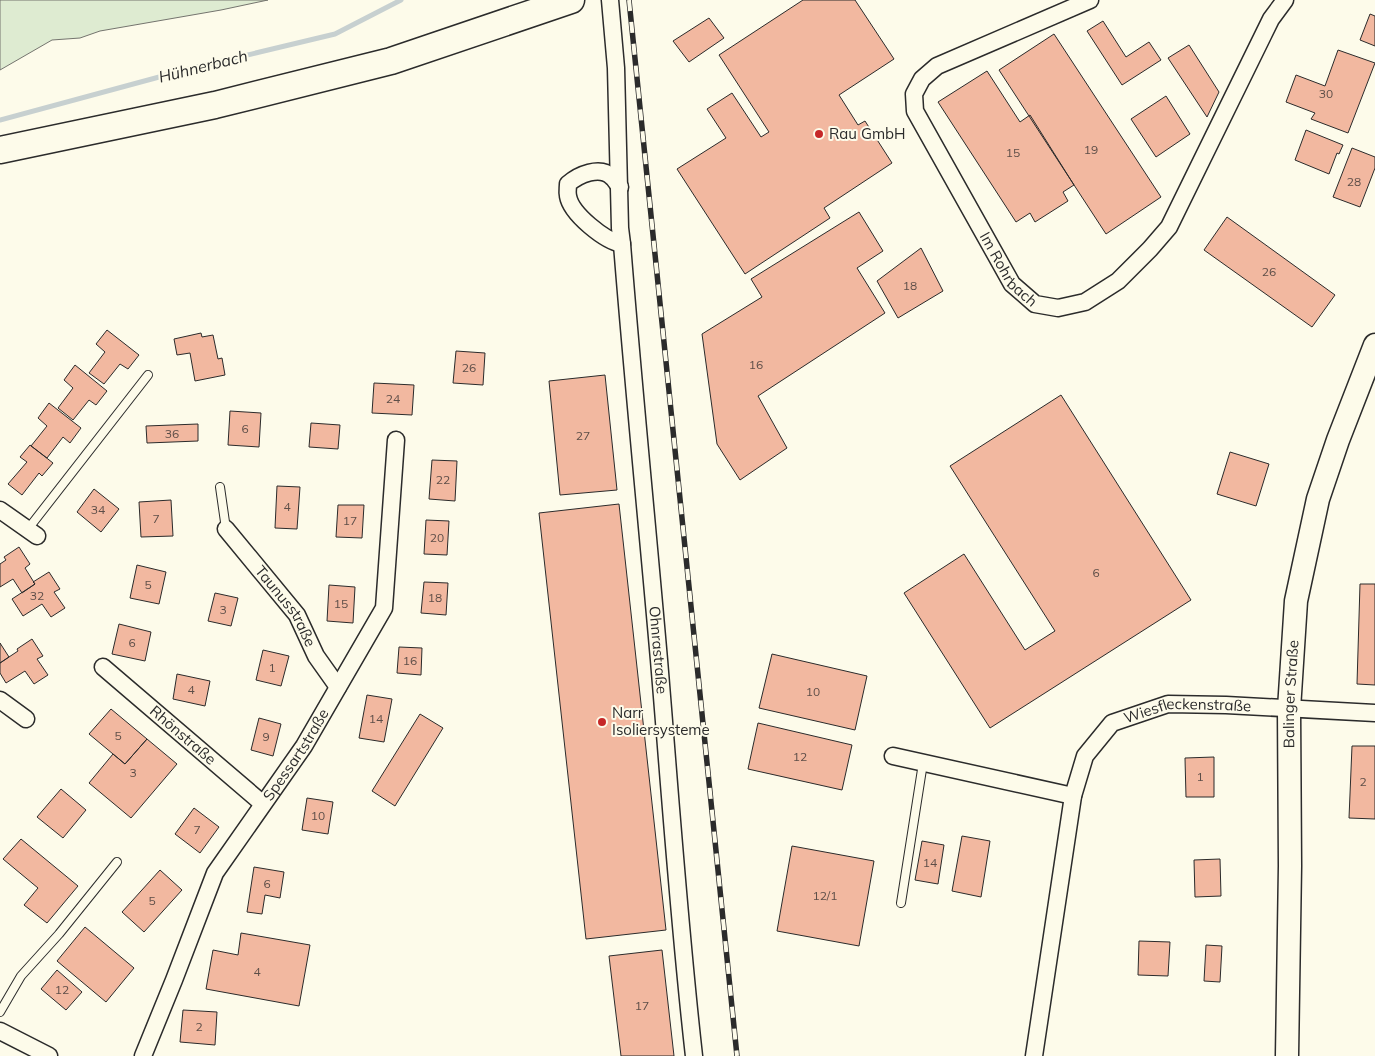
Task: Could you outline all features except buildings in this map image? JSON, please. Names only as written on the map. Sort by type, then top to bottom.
[{"type":"highway","points":[[0,150],[215,105],[391,62],[571,0]]},
{"type":"main road","name":"Balinger Straße","points":[[1287,1056],[1290,866],[1288,709],[1296,601],[1314,516],[1338,440],[1375,345]]},
{"type":"street","name":"Ohnrastraße","points":[[610,0],[616,68],[620,228],[684,970],[694,1056]]},
{"type":"street","name":"Im Rohrbach","points":[[1090,0],[937,66],[922,79],[914,94],[914,111],[1012,284],[1035,304],[1058,308],[1085,302],[1118,281],[1169,227],[1271,19],[1285,0]]},
{"type":"street","points":[[620,187],[611,175],[591,172],[575,178],[568,184],[568,198],[579,215],[602,236],[613,243],[622,244]]},
{"type":"street","name":"Spessartstraße","points":[[143,1056],[215,873],[262,803],[304,746],[384,608],[396,440]]},
{"type":"street","points":[[0,510],[32,532]]},
{"type":"street","name":"Taunusstraße","points":[[226,529],[297,615],[316,656],[338,686]]},
{"type":"street","name":"Rhönstraße","points":[[103,667],[262,803]]},
{"type":"street","points":[[0,700],[26,719]]},
{"type":"street","name":"Wiesfleckenstraße","points":[[1034,1056],[1073,796],[1085,756],[1112,723],[1168,704],[1226,705],[1375,713]]},
{"type":"street","points":[[893,756],[1073,796]]},
{"type":"street","points":[[0,1031],[49,1056]]},
{"type":"lane","points":[[32,532],[148,375]]},
{"type":"lane","points":[[220,487],[226,529]]},
{"type":"lane","points":[[900,903],[923,763]]},
{"type":"lane","points":[[0,1012],[21,976],[59,934],[117,862]]},
{"type":"green space","points":[[0,0],[268,0],[100,31],[80,38],[52,40],[0,70]]},
{"type":"waterway","name":"Hühnerbach","points":[[0,120],[185,70],[335,34],[401,0]]},
{"type":"railway","points":[[629,0],[737,1056]]},
{"type":"place","name":"Rau GmbH","points":[[819,134]]},
{"type":"place","name":"Narr Isoliersysteme","points":[[602,722]]}]
